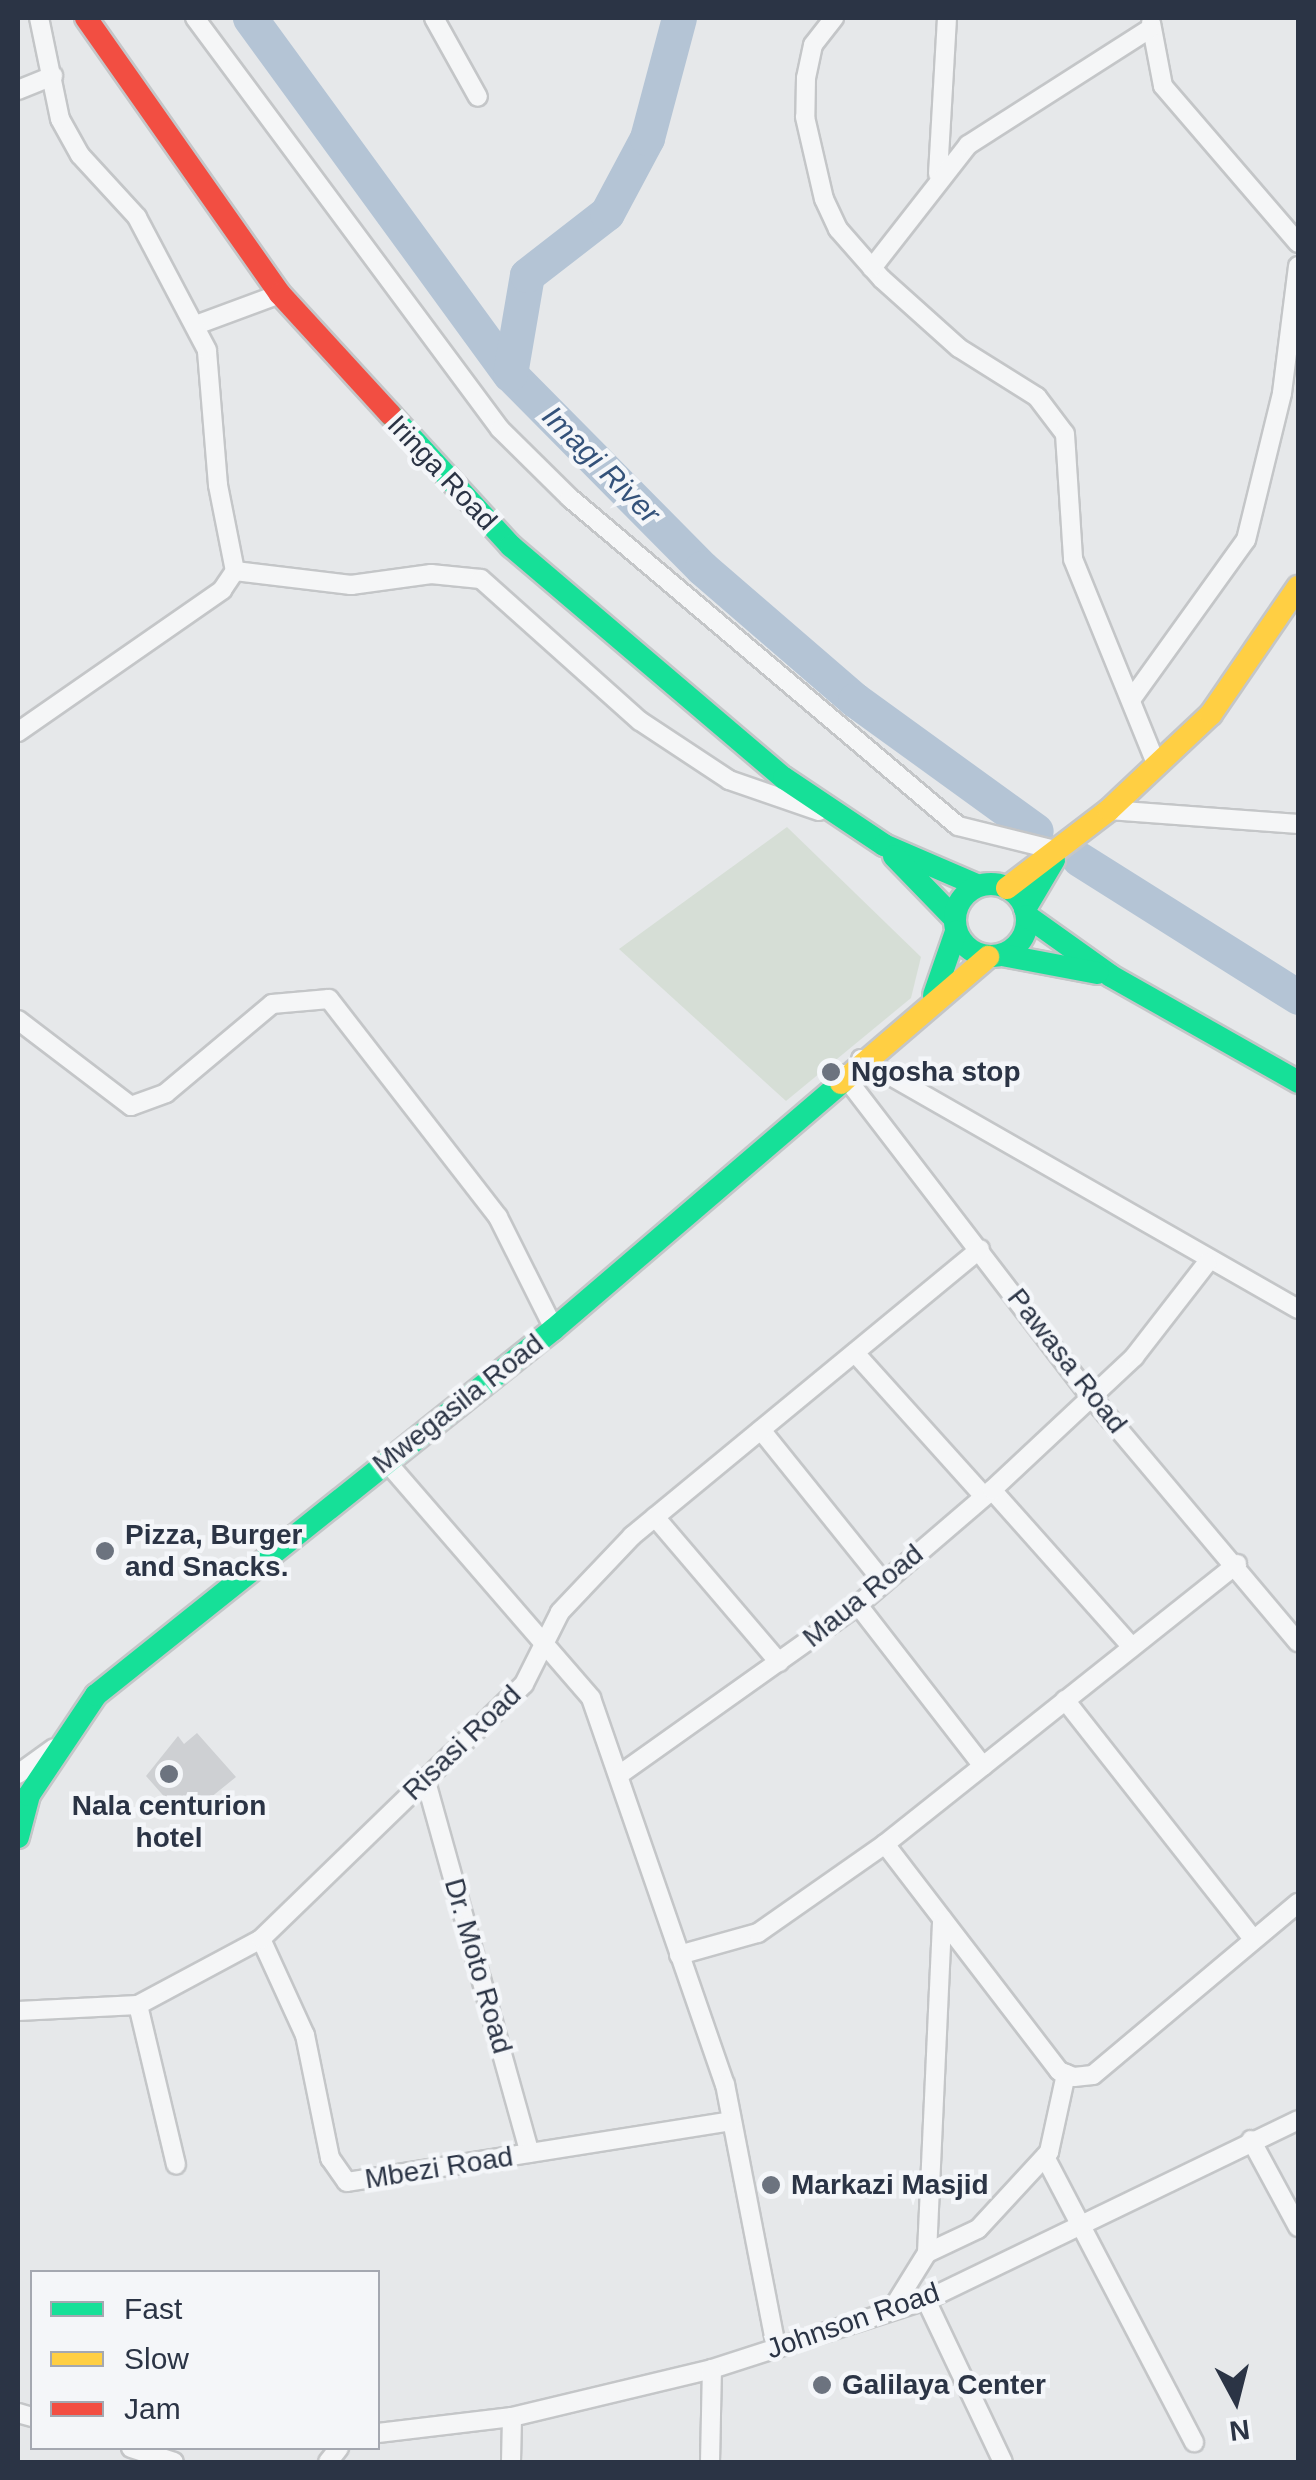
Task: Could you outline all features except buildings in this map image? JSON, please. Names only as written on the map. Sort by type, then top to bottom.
[{"type":"main road","name":"Iringa Road","points":[[90,20],[280,294],[512,546],[635,658],[884,845]]},
{"type":"main road","points":[[884,845],[979,886],[1006,888],[1059,852],[1109,810],[1211,714],[1298,587]]},
{"type":"main road","points":[[884,845],[955,925],[995,956],[1111,976]]},
{"type":"main road","points":[[995,956],[1021,940],[1026,912],[1059,852]]},
{"type":"main road","points":[[934,995],[955,925],[979,886]]},
{"type":"main road","points":[[1006,888],[1026,912],[1111,976],[1298,1082]]},
{"type":"main road","name":"Mwegasila Road","points":[[18,1836],[29,1795],[58,1744],[96,1695],[554,1329],[934,995],[995,956]]},
{"type":"street","points":[[18,732],[222,590],[234,571],[218,485],[207,350],[136,217],[80,155],[60,119],[39,18]]},
{"type":"street","points":[[195,18],[500,429],[570,498],[958,826],[1059,852]]},
{"type":"street","points":[[434,18],[478,97]]},
{"type":"street","points":[[834,18],[813,45],[805,117],[824,199],[872,268],[960,348],[1037,397],[1059,425],[1070,458],[1072,559],[1133,697],[1157,766]]},
{"type":"street","points":[[872,268],[923,209],[938,174],[947,18]]},
{"type":"street","points":[[938,174],[1016,108],[1151,23],[1163,86],[1298,242]]},
{"type":"street","points":[[18,90],[53,76]]},
{"type":"street","points":[[1133,697],[1246,540],[1282,392],[1298,266]]},
{"type":"street","points":[[196,325],[280,294]]},
{"type":"street","points":[[234,571],[351,585],[430,574],[481,579],[676,744],[771,800],[840,815]]},
{"type":"street","points":[[1109,810],[1298,824]]},
{"type":"street","points":[[18,1020],[131,1106],[166,1093],[255,1013],[295,997],[329,999],[498,1217],[554,1329]]},
{"type":"street","points":[[852,1066],[1207,1263],[1298,1309]]},
{"type":"street","name":"Pawasa Road","points":[[852,1066],[980,1249],[1088,1393],[1237,1564],[1298,1642]]},
{"type":"street","name":"Risasi Road","points":[[18,2011],[138,2005],[261,1939],[524,1684],[547,1638],[578,1591],[656,1517],[980,1249]]},
{"type":"street","name":"Maua Road","points":[[619,1775],[858,1605],[987,1493],[1088,1393],[1134,1357],[1207,1263]]},
{"type":"street","points":[[855,1352],[1132,1647]]},
{"type":"street","points":[[761,1430],[883,1582]]},
{"type":"street","points":[[386,1460],[547,1638],[584,1685],[619,1775],[725,2084],[776,2347]]},
{"type":"street","points":[[656,1517],[779,1662]]},
{"type":"street","points":[[679,1955],[758,1933],[885,1844],[1237,1564]]},
{"type":"street","points":[[858,1605],[984,1766]]},
{"type":"street","points":[[1065,1700],[1252,1938]]},
{"type":"street","points":[[18,1774],[58,1744]]},
{"type":"street","name":"Dr. Moto Road","points":[[425,1778],[530,2154]]},
{"type":"street","points":[[885,1844],[1066,2074],[1092,2075],[1298,1903]]},
{"type":"street","points":[[891,2311],[926,2254],[942,1919]]},
{"type":"street","name":"Mbezi Road","points":[[261,1939],[305,2035],[336,2174],[362,2184],[730,2121]]},
{"type":"street","points":[[138,2005],[176,2166]]},
{"type":"street","points":[[926,2254],[978,2228],[1045,2157],[1066,2074]]},
{"type":"street","name":"Johnson Road","points":[[380,2432],[512,2418],[712,2369],[926,2300],[1298,2120]]},
{"type":"street","points":[[1251,2140],[1298,2227]]},
{"type":"street","points":[[1045,2157],[1077,2230],[1194,2442]]},
{"type":"street","points":[[926,2300],[1004,2462]]},
{"type":"street","points":[[710,2462],[712,2369]]},
{"type":"street","points":[[511,2462],[512,2418]]},
{"type":"street","points":[[138,2450],[174,2462]]},
{"type":"shaded area","points":[[787,827],[921,957],[911,998],[786,1101],[619,949]]},
{"type":"waterway","name":"Imagi River","points":[[250,18],[510,374],[702,568],[855,700],[1036,831]]},
{"type":"waterway","points":[[510,374],[527,275],[607,213],[647,138],[679,18]]},
{"type":"waterway","name":"Imagi River","points":[[1079,859],[1298,997]]},
{"type":"traffic: fast","points":[[390,414],[511,546],[784,778],[884,845],[979,886]]},
{"type":"traffic: fast","points":[[894,856],[954,918]]},
{"type":"traffic: fast","points":[[1025,909],[1054,860]]},
{"type":"traffic: fast","points":[[991,884],[1016,895],[1027,920],[1016,945],[991,956],[966,945],[955,920],[966,895],[991,884]]},
{"type":"traffic: fast","points":[[1027,916],[1111,976],[1298,1082]]},
{"type":"traffic: fast","points":[[934,995],[956,932]]},
{"type":"traffic: fast","points":[[1002,955],[1097,973]]},
{"type":"traffic: fast","points":[[18,1837],[29,1795],[96,1695],[554,1329],[841,1083]]},
{"type":"traffic: slow","points":[[1007,888],[1109,810],[1211,714],[1298,587]]},
{"type":"traffic: slow","points":[[841,1083],[988,957]]},
{"type":"traffic: jam","points":[[86,18],[280,294],[390,414]]},
{"type":"place","name":"Ngosha stop","points":[[831,1072]]},
{"type":"place","name":"Pizza, Burger and Snacks.","points":[[105,1551]]},
{"type":"place","name":"Nala centurion hotel","points":[[169,1774]]},
{"type":"place","name":"Markazi Masjid","points":[[771,2185]]},
{"type":"place","name":"Galilaya Center","points":[[822,2385]]}]
